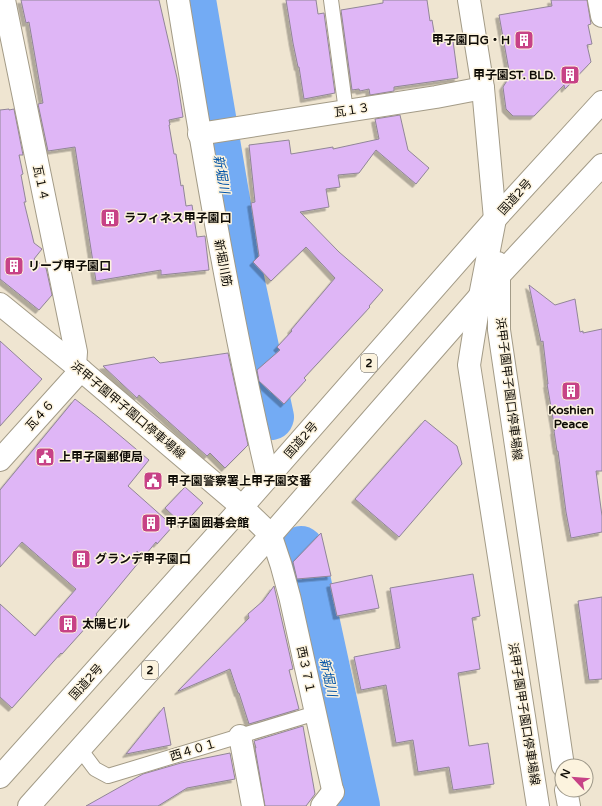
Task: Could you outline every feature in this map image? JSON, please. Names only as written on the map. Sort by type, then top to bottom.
[{"type":"main road","name":"瓦１４","points":[[4,0],[78,368]]},
{"type":"main road","name":"新堀川筋","points":[[178,0],[210,133],[240,350],[268,478]]},
{"type":"main road","points":[[469,0],[483,88],[495,219]]},
{"type":"main road","points":[[599,0],[602,16]]},
{"type":"main road","name":"瓦１３","points":[[210,133],[436,97],[483,88]]},
{"type":"main road","name":"国道2号","points":[[0,777],[242,508],[495,219],[602,102]]},
{"type":"main road","name":"2","points":[[29,806],[271,535],[480,296],[602,165]]},
{"type":"main road","name":"浜甲子園甲子園口停車場線","points":[[495,219],[499,276],[499,330],[562,758]]},
{"type":"main road","name":"浜甲子園甲子園口停車場線","points":[[495,219],[480,296],[469,365],[538,806]]},
{"type":"main road","name":"浜甲子園甲子園口停車場線","points":[[0,304],[78,368],[242,508],[271,535]]},
{"type":"main road","name":"瓦４６","points":[[0,460],[78,368]]},
{"type":"main road","points":[[240,736],[253,806]]},
{"type":"street","name":"西３７１","points":[[271,535],[290,598],[316,712],[331,801]]},
{"type":"lane","points":[[330,0],[346,111]]},
{"type":"lane","name":"西４０１","points":[[80,749],[95,769],[108,776],[316,712]]},
{"type":"building","points":[[21,0],[159,0],[177,78],[183,117],[169,120],[174,154],[176,154],[186,206],[192,205],[197,237],[205,236],[209,270],[161,275],[161,270],[96,281],[75,147],[48,151],[38,104],[43,103],[29,22],[26,23]]},
{"type":"building","points":[[286,0],[316,0],[318,14],[324,13],[335,93],[304,99]]},
{"type":"building","points":[[383,0],[427,0],[430,21],[432,20],[436,43],[453,41],[458,78],[394,87],[394,91],[370,95],[369,89],[360,91],[359,89],[352,90],[341,10],[383,3]]},
{"type":"building","points":[[551,0],[587,0],[591,24],[588,25],[592,44],[587,45],[591,62],[565,89],[564,85],[534,116],[513,116],[506,109],[503,87],[510,76],[499,15],[552,6]]},
{"type":"building","points":[[14,109],[23,155],[19,155],[26,202],[24,202],[34,243],[42,249],[34,259],[46,268],[52,295],[39,310],[0,279],[0,110]]},
{"type":"building","points":[[400,115],[408,150],[429,168],[416,184],[376,150],[359,173],[338,175],[340,187],[326,189],[329,207],[300,212],[339,252],[383,290],[369,306],[370,307],[304,378],[306,380],[284,404],[259,381],[257,370],[280,350],[277,347],[335,278],[306,247],[271,281],[253,262],[259,256],[251,203],[255,202],[249,145],[289,140],[291,154],[333,147],[333,149],[379,139],[375,119]]},
{"type":"building","points":[[529,285],[555,305],[575,299],[580,332],[583,331],[583,333],[602,329],[602,471],[596,471],[602,516],[602,532],[571,538],[547,384],[543,341],[541,342]]},
{"type":"building","points":[[0,341],[42,379],[0,426]]},
{"type":"building","points":[[228,353],[248,445],[225,468],[210,453],[207,456],[139,395],[137,398],[103,366],[154,357],[160,363]]},
{"type":"building","points":[[75,399],[149,460],[128,486],[173,526],[157,544],[156,542],[142,559],[137,551],[139,562],[96,614],[97,615],[12,708],[0,697],[0,604],[35,636],[76,589],[22,542],[0,567],[0,490]]},
{"type":"building","points":[[425,420],[457,446],[462,464],[399,537],[355,499]]},
{"type":"building","points":[[185,487],[203,503],[183,525],[165,508]]},
{"type":"building","points":[[321,533],[331,576],[297,579],[293,562]]},
{"type":"building","points":[[473,574],[480,616],[472,618],[480,669],[458,673],[469,746],[488,743],[494,784],[453,790],[449,767],[418,772],[413,740],[396,743],[386,685],[361,690],[354,657],[400,648],[390,588]]},
{"type":"building","points":[[372,575],[379,608],[337,616],[330,584]]},
{"type":"building","points":[[274,586],[293,669],[289,670],[299,709],[249,724],[230,669],[178,691],[249,618],[248,614],[263,601]]},
{"type":"building","points":[[602,597],[602,679],[589,680],[578,601]]},
{"type":"building","points":[[164,707],[171,745],[126,754]]},
{"type":"building","points":[[303,726],[315,794],[306,806],[265,806],[254,741]]},
{"type":"building","points":[[230,753],[235,779],[187,788],[158,806],[86,806],[143,774],[181,763]]},
{"type":"waterway","name":"新堀川","points":[[193,0],[238,264],[271,417]]},
{"type":"waterway","name":"新堀川","points":[[301,549],[357,806]]},
{"type":"place","name":"甲子園口G・H","points":[[524,40]]},
{"type":"place","name":"甲子園ST. BLD.","points":[[570,75]]},
{"type":"place","name":"ラフィネス甲子園口","points":[[110,218]]},
{"type":"place","name":"リーブ甲子園口","points":[[14,266]]},
{"type":"place","name":"Koshien Peace","points":[[571,391]]},
{"type":"place","name":"上甲子園郵便局","points":[[45,457]]},
{"type":"place","name":"甲子園警察署上甲子園交番","points":[[153,481]]},
{"type":"place","name":"甲子園囲碁会館","points":[[151,523]]},
{"type":"place","name":"グランデ甲子園口","points":[[81,559]]},
{"type":"place","name":"太陽ビル","points":[[68,624]]}]
